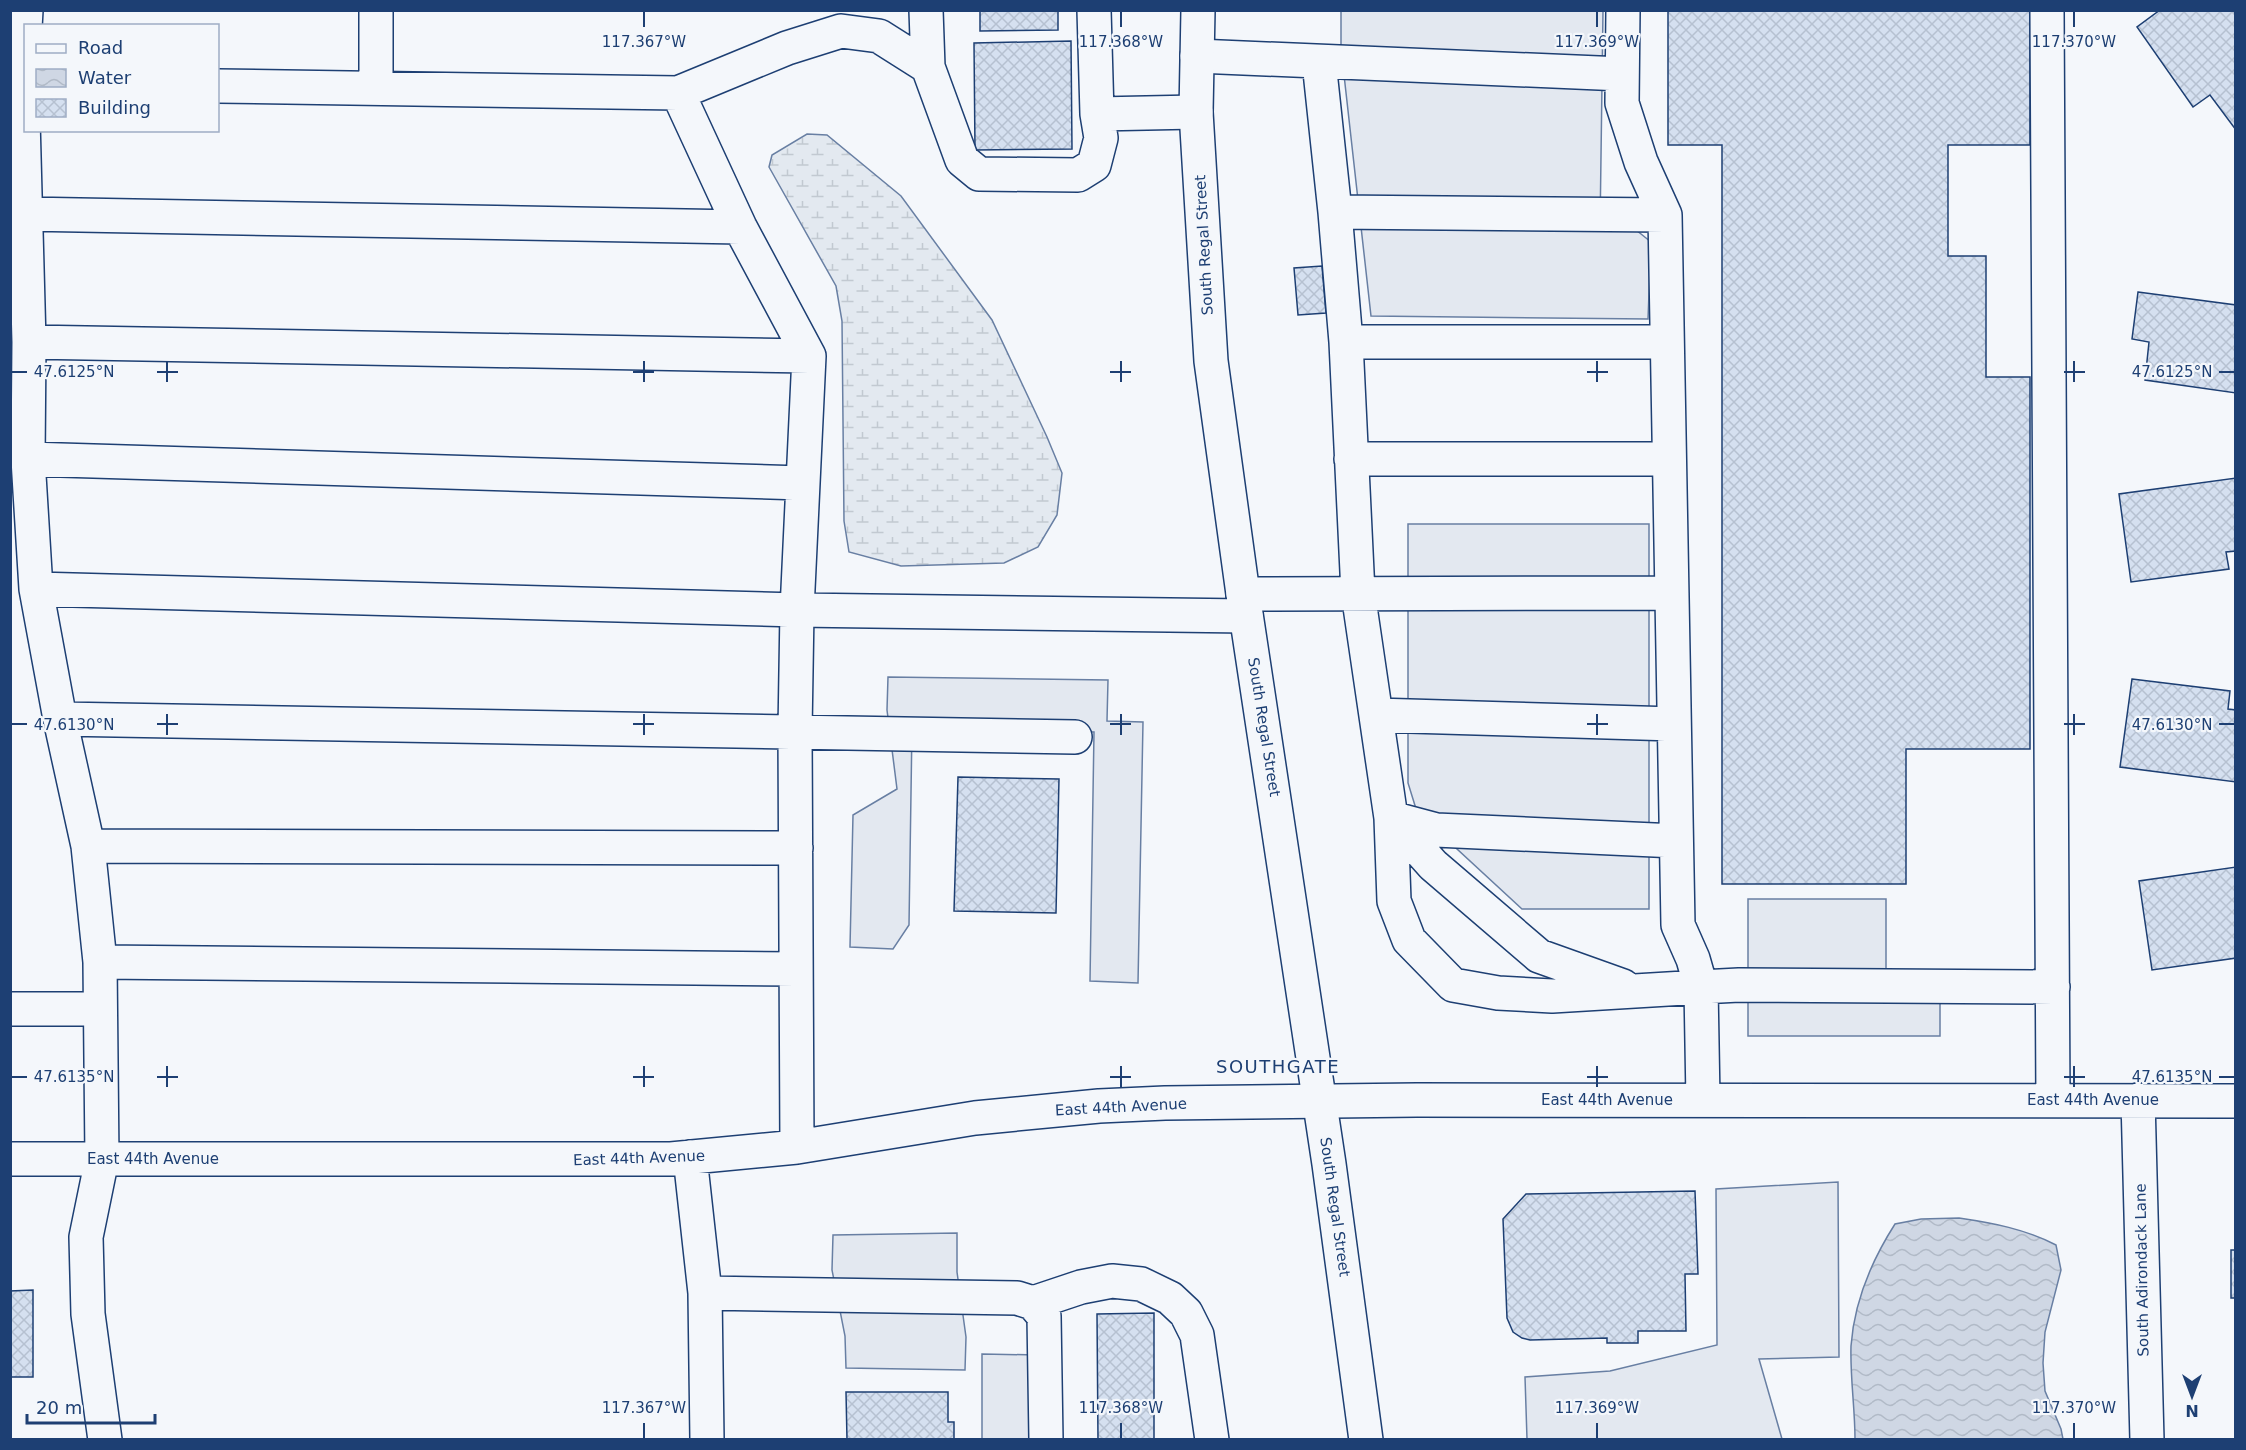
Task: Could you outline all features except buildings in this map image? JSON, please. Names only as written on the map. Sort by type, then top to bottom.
[{"type":"street","points":[[376,10],[376,88]]},
{"type":"street","points":[[926,10],[928,67],[962,160],[979,174],[1078,175],[1094,165],[1101,138],[1097,114],[1094,10]]},
{"type":"street","name":"South Regal Street","points":[[1198,10],[1196,112],[1211,361],[1244,605],[1320,1102],[1366,1440]]},
{"type":"street","points":[[1623,10],[1622,102],[1641,162],[1665,215],[1678,925],[1693,959],[1701,987],[1703,1100]]},
{"type":"street","points":[[2047,10],[2053,1100]]},
{"type":"street","points":[[219,86],[678,93],[787,48],[841,31],[879,36],[928,67]]},
{"type":"street","points":[[1197,56],[1622,74]]},
{"type":"street","points":[[1319,62],[1346,342],[1358,593],[1391,818],[1394,901],[1409,940],[1453,985],[1498,993],[1552,996],[1739,984],[2053,987]]},
{"type":"street","points":[[678,93],[740,227],[809,356],[797,610],[795,731],[797,1147]]},
{"type":"street","points":[[1097,114],[1196,112]]},
{"type":"street","points":[[24,132],[29,342],[28,459],[36,589],[60,719],[88,846],[100,962],[102,1159],[86,1237],[88,1314],[105,1440]]},
{"type":"street","points":[[1335,212],[1665,215]]},
{"type":"street","points":[[25,214],[740,227]]},
{"type":"street","points":[[29,342],[809,356]]},
{"type":"street","points":[[1346,342],[1666,342]]},
{"type":"street","points":[[28,459],[802,483]]},
{"type":"street","points":[[1351,459],[1668,459]]},
{"type":"street","points":[[36,589],[797,610],[1244,605],[1358,593],[1672,592]]},
{"type":"street","points":[[1376,715],[1674,724]]},
{"type":"street","points":[[60,719],[1075,737]]},
{"type":"street","points":[[1391,818],[1436,830],[1676,841]]},
{"type":"street","points":[[1391,818],[1433,865],[1539,956],[1639,992]]},
{"type":"street","points":[[88,846],[796,848]]},
{"type":"street","points":[[100,962],[796,969]]},
{"type":"street","points":[[10,1009],[100,1009]]},
{"type":"street","name":"East 44th Avenue","points":[[10,1159],[607,1160],[690,1157],[797,1147],[975,1118],[1040,1111],[1165,1103],[1703,1100],[2235,1101]]},
{"type":"street","name":"South Adirondack Lane","points":[[2138,1100],[2146,1440]]},
{"type":"street","points":[[690,1157],[705,1293],[707,1440]]},
{"type":"street","points":[[1033,1303],[1081,1287],[1112,1281],[1141,1284],[1170,1298],[1186,1313],[1197,1335],[1212,1440]]},
{"type":"street","points":[[705,1293],[1017,1298],[1033,1303],[1044,1316],[1046,1440]]},
{"type":"green space","points":[[807,134],[827,135],[901,196],[992,320],[1062,473],[1057,515],[1038,547],[1004,563],[901,566],[849,552],[844,521],[842,321],[836,286],[769,167],[772,155]]},
{"type":"shaded area","points":[[1341,11],[1603,11],[1600,229],[1636,230],[1651,242],[1648,319],[1371,316],[1341,48]]},
{"type":"shaded area","points":[[1408,524],[1649,524],[1649,909],[1522,909],[1417,812],[1408,783]]},
{"type":"shaded area","points":[[888,677],[1108,680],[1107,721],[1143,722],[1138,983],[1090,981],[1094,732],[912,727],[909,925],[893,949],[850,947],[853,815],[897,789],[887,710]]},
{"type":"shaded area","points":[[1748,899],[1886,899],[1886,996],[1940,996],[1940,1036],[1748,1036]]},
{"type":"shaded area","points":[[1838,1182],[1839,1357],[1759,1359],[1782,1439],[1527,1439],[1525,1377],[1610,1371],[1717,1345],[1716,1189]]},
{"type":"shaded area","points":[[957,1233],[957,1272],[966,1337],[965,1370],[846,1368],[845,1336],[832,1270],[833,1235]]},
{"type":"shaded area","points":[[982,1354],[1037,1355],[1037,1439],[982,1440]]},
{"type":"water","points":[[1959,1218],[2009,1227],[2056,1245],[2061,1270],[2045,1332],[2043,1363],[2045,1391],[2063,1439],[1855,1439],[1851,1369],[1853,1330],[1860,1298],[1879,1252],[1895,1224],[1921,1219]]},
{"type":"district","name":"SOUTHGATE","points":[[1278,1066]]}]
